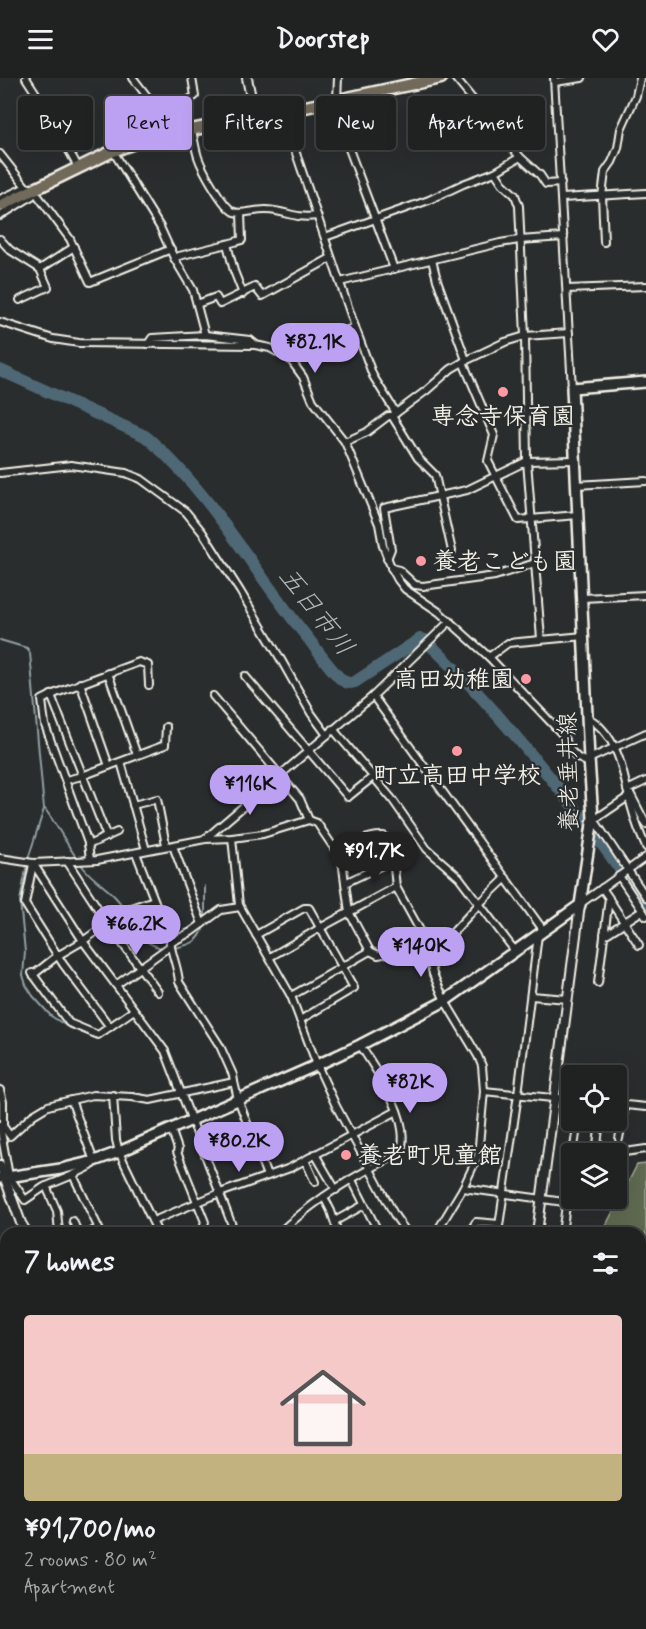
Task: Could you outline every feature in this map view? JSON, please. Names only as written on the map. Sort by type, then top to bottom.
[{"type":"main road","points":[[353,96],[441,78]]},
{"type":"main road","points":[[192,129],[204,127]]},
{"type":"main road","points":[[0,206],[29,188],[113,151]]},
{"type":"main road","points":[[572,388],[646,382]]},
{"type":"main road","name":"養老垂井線","points":[[572,388],[593,821],[580,905]]},
{"type":"main road","points":[[4,1177],[61,1169],[119,1152],[360,1045],[445,1001],[580,905]]},
{"type":"street","points":[[26,78],[78,167]]},
{"type":"street","points":[[133,78],[147,96]]},
{"type":"street","points":[[192,78],[195,96],[192,98]]},
{"type":"street","points":[[247,78],[251,96]]},
{"type":"street","points":[[335,96],[338,78]]},
{"type":"street","points":[[455,78],[520,157],[540,175],[546,184],[561,183]]},
{"type":"street","points":[[572,388],[554,80],[582,78]]},
{"type":"street","points":[[604,242],[602,196],[605,172],[618,148],[621,129],[636,96],[640,78]]},
{"type":"street","points":[[192,129],[197,154],[209,180],[226,205],[234,212],[241,213],[256,209],[305,218],[317,216]]},
{"type":"street","points":[[295,150],[373,376],[418,458],[435,476],[452,551]]},
{"type":"street","points":[[351,150],[394,269]]},
{"type":"street","points":[[113,151],[160,227],[174,258],[193,290],[205,335]]},
{"type":"street","points":[[0,154],[70,238],[90,282],[171,249]]},
{"type":"street","points":[[324,237],[420,204],[495,172],[520,157]]},
{"type":"street","points":[[495,172],[503,184],[515,195],[519,206],[528,461],[541,639]]},
{"type":"street","points":[[0,199],[29,188]]},
{"type":"street","points":[[0,216],[32,196],[29,188]]},
{"type":"street","points":[[562,198],[646,193]]},
{"type":"street","points":[[174,258],[242,240],[241,213]]},
{"type":"street","points":[[340,282],[519,240],[564,237]]},
{"type":"street","points":[[0,239],[10,250],[40,269],[48,287],[20,300]]},
{"type":"street","points":[[227,244],[243,294]]},
{"type":"street","points":[[40,269],[74,247]]},
{"type":"street","points":[[197,304],[216,297],[220,304],[255,287],[262,296],[332,258]]},
{"type":"street","points":[[432,260],[464,361],[494,435],[488,461],[518,520],[578,515]]},
{"type":"street","points":[[567,290],[646,286]]},
{"type":"street","points":[[0,322],[53,339],[79,344],[255,345],[270,348],[290,358],[303,377],[313,401],[345,442],[380,524],[387,559],[405,588],[450,621],[489,657],[562,734],[571,751],[578,758],[589,761],[646,733]]},
{"type":"street","points":[[290,358],[313,344],[355,327]]},
{"type":"street","points":[[345,442],[368,432],[464,361],[525,336],[569,333]]},
{"type":"street","points":[[148,344],[152,338],[205,335],[250,340],[255,345]]},
{"type":"street","points":[[387,559],[391,549],[384,508],[467,490],[528,461],[575,460]]},
{"type":"street","points":[[0,473],[71,465],[126,473],[141,479],[186,512],[203,533],[240,591],[311,714],[327,735]]},
{"type":"street","points":[[576,485],[646,481]]},
{"type":"street","points":[[391,567],[399,570],[415,585],[423,586],[495,576],[535,563]]},
{"type":"street","points":[[582,598],[646,595]]},
{"type":"street","points":[[205,839],[373,696],[450,621]]},
{"type":"street","points":[[489,657],[508,643],[584,636]]},
{"type":"street","points":[[90,860],[88,845],[45,725],[42,700],[139,662],[148,665],[149,685]]},
{"type":"street","points":[[108,673],[137,755]]},
{"type":"street","points":[[245,676],[348,797],[373,777]]},
{"type":"street","points":[[80,684],[109,766]]},
{"type":"street","points":[[51,695],[106,837]]},
{"type":"street","points":[[213,696],[300,799],[309,820]]},
{"type":"street","points":[[373,696],[506,878],[541,933],[499,1227]]},
{"type":"street","points":[[587,718],[592,719],[609,737],[615,748],[632,811],[646,847]]},
{"type":"street","points":[[66,780],[165,745],[166,727]]},
{"type":"street","points":[[333,729],[392,799],[427,849],[459,877],[515,951]]},
{"type":"street","points":[[120,762],[146,850]]},
{"type":"street","points":[[646,781],[593,821],[646,897]]},
{"type":"street","points":[[628,793],[646,824]]},
{"type":"street","points":[[133,805],[157,799],[170,846],[202,924]]},
{"type":"street","points":[[639,812],[646,807]]},
{"type":"street","points":[[0,858],[33,863],[90,860],[205,839],[263,834],[309,820],[317,823],[336,851],[341,853]]},
{"type":"street","points":[[88,845],[117,832]]},
{"type":"street","points":[[341,853],[348,847],[374,836],[384,836],[392,849],[396,887],[433,954]]},
{"type":"street","points":[[232,838],[240,907],[291,996],[317,1065],[336,1106],[403,1227]]},
{"type":"street","points":[[136,853],[170,945],[179,982],[220,1046],[234,1075],[238,1099],[267,1176]]},
{"type":"street","points":[[341,853],[349,912],[370,951],[378,955],[392,952],[423,935]]},
{"type":"street","points":[[538,1227],[580,905],[646,857]]},
{"type":"street","points":[[345,883],[393,860]]},
{"type":"street","points":[[67,861],[108,924],[159,992]]},
{"type":"street","points":[[33,863],[83,941],[165,1051],[233,1227]]},
{"type":"street","points":[[33,863],[25,904],[57,956],[110,1027]]},
{"type":"street","points":[[604,934],[644,914],[619,876]]},
{"type":"street","points":[[440,1227],[463,1188],[478,1156],[484,1091],[482,1066],[478,1056],[445,1001],[430,961],[433,954],[506,878]]},
{"type":"street","points":[[270,957],[396,887]]},
{"type":"street","points":[[602,888],[639,945]]},
{"type":"street","points":[[598,983],[609,898]]},
{"type":"street","points":[[134,1010],[98,1035],[69,1023],[33,974],[128,909],[154,900]]},
{"type":"street","points":[[116,985],[221,910],[240,907]]},
{"type":"street","points":[[256,935],[304,908],[309,908],[354,988],[300,1020]]},
{"type":"street","points":[[291,996],[370,951]]},
{"type":"street","points":[[531,996],[568,999]]},
{"type":"street","points":[[286,1227],[305,1210],[370,1168],[397,1154],[402,1147],[401,1125],[397,1111],[360,1045]]},
{"type":"street","points":[[1,1126],[10,1136],[27,1120],[48,1106],[93,1095],[150,1100],[234,1082]]},
{"type":"street","points":[[0,1090],[3,1102],[1,1126],[4,1177],[25,1200],[46,1186],[91,1166],[94,1161],[71,1100]]},
{"type":"street","points":[[484,1091],[561,1099]]},
{"type":"street","points":[[113,1095],[119,1152],[156,1227]]},
{"type":"street","points":[[627,1105],[646,1107]]},
{"type":"street","points":[[153,1221],[220,1193],[290,1168],[397,1111]]},
{"type":"street","points":[[171,1129],[177,1152],[205,1227]]},
{"type":"street","points":[[619,1139],[620,1131]]},
{"type":"street","points":[[627,1152],[646,1149]]},
{"type":"street","points":[[315,1154],[336,1190]]},
{"type":"street","points":[[304,1160],[315,1182]]},
{"type":"street","points":[[0,1165],[23,1227]]},
{"type":"street","points":[[73,1175],[98,1227]]},
{"type":"street","points":[[352,1180],[375,1227]]},
{"type":"street","points":[[46,1186],[57,1211],[58,1227]]},
{"type":"street","points":[[463,1188],[561,1202]]},
{"type":"street","points":[[324,1197],[336,1227]]},
{"type":"street","points":[[335,1221],[364,1205]]},
{"type":"street","points":[[563,1227],[566,1209]]},
{"type":"street","points":[[73,1221],[76,1227]]},
{"type":"street","points":[[399,1221],[400,1227]]},
{"type":"street","points":[[473,1227],[476,1222],[499,1224]]},
{"type":"green space","points":[[646,1164],[646,1227],[605,1227],[614,1209],[627,1209],[627,1184],[637,1165]]},
{"type":"waterway","name":"五日市川","points":[[0,370],[145,436],[153,443],[205,499],[328,665],[342,680],[348,683],[355,682],[420,639],[425,640],[481,697],[549,776],[606,850],[646,908]]},
{"type":"waterway","points":[[0,640],[27,648],[30,653],[44,809],[28,859],[20,901],[25,952],[23,975],[33,996],[51,1016],[65,1025],[94,1037]]},
{"type":"waterway","points":[[45,809],[83,867],[123,906],[140,935],[153,945],[162,948]]},
{"type":"waterway","points":[[205,886],[205,919]]},
{"type":"waterway","points":[[174,948],[194,942],[203,931],[204,925]]},
{"type":"place","name":"専念寺保育園","points":[[503,392]]},
{"type":"place","name":"養老こども園","points":[[421,561]]},
{"type":"place","name":"高田幼稚園","points":[[526,679]]},
{"type":"place","name":"町立高田中学校","points":[[457,751]]},
{"type":"place","name":"養老町児童館","points":[[346,1155]]}]
